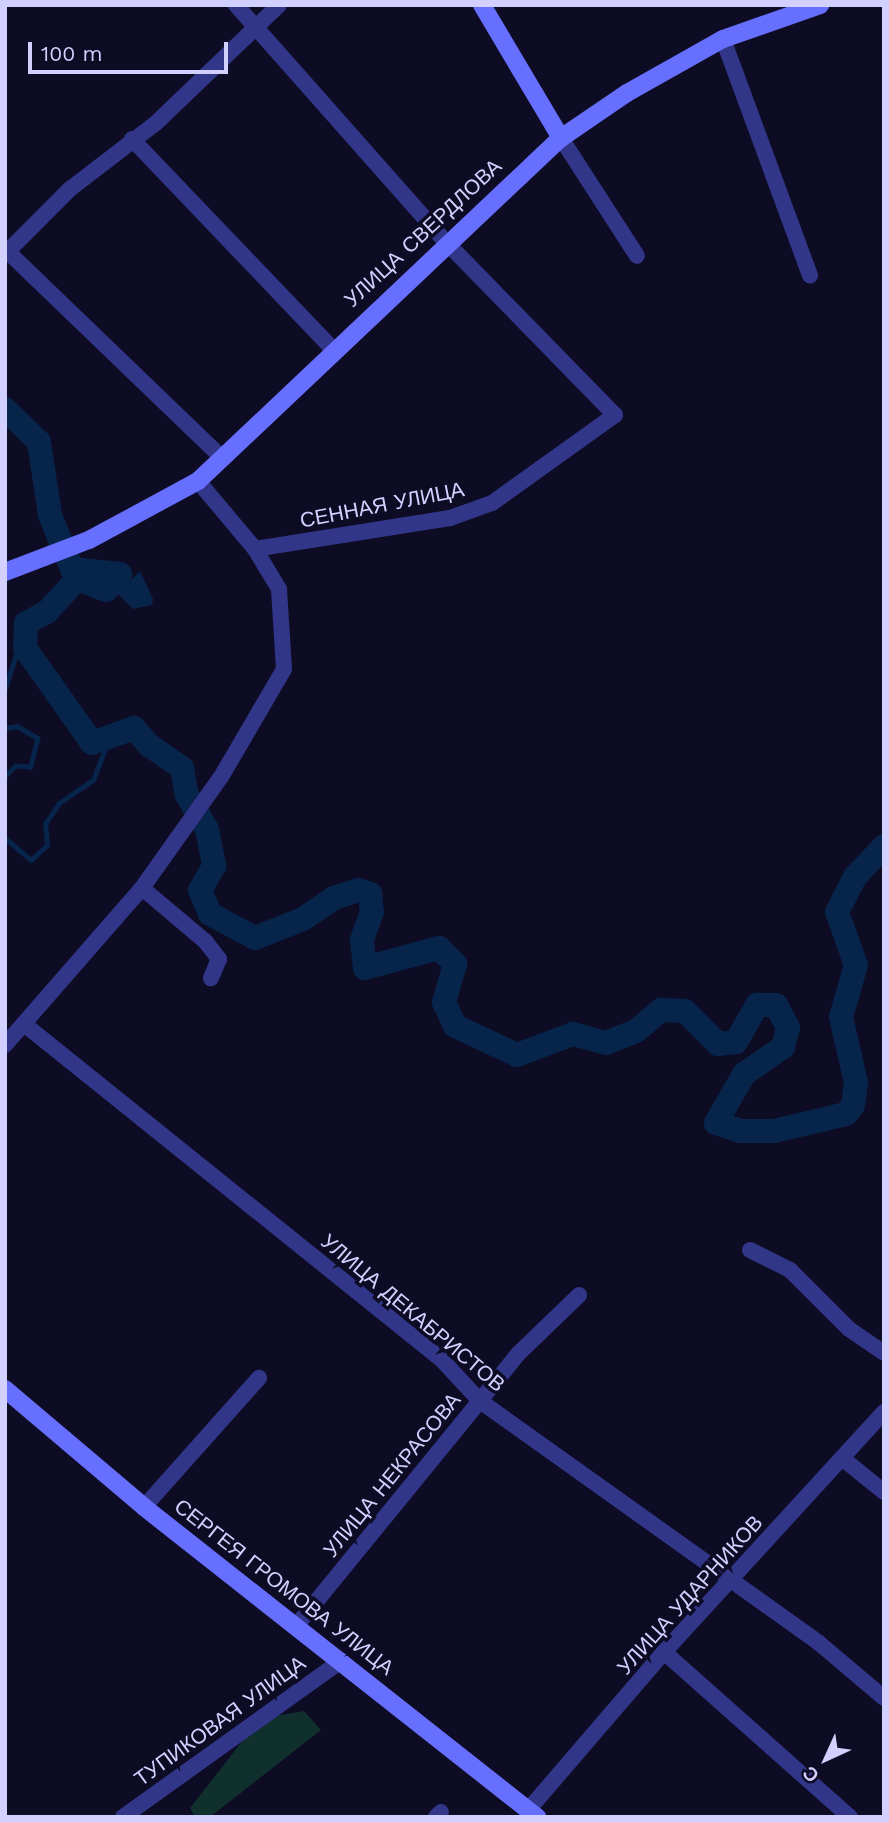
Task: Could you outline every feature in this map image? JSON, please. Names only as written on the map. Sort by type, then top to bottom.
[{"type":"main road","points":[[482,5],[561,138]]},
{"type":"main road","name":"УЛИЦА СВЕРДЛОВА","points":[[5,572],[89,540],[198,481],[446,242],[561,138],[626,93],[723,39],[820,5]]},
{"type":"main road","name":"СЕРГЕЯ ГРОМОВА УЛИЦА","points":[[5,1389],[144,1507],[298,1625],[533,1813]]},
{"type":"street","points":[[236,5],[446,242]]},
{"type":"street","points":[[221,457],[6,251],[70,189],[156,123],[253,26],[279,5]]},
{"type":"street","points":[[723,39],[810,276]]},
{"type":"street","points":[[561,138],[637,256]]},
{"type":"street","points":[[132,139],[333,349]]},
{"type":"street","name":"СЕННАЯ УЛИЦА","points":[[255,549],[450,518],[492,503],[615,415],[446,242]]},
{"type":"street","points":[[5,1045],[142,887],[196,813],[284,669],[279,589],[255,549],[198,481]]},
{"type":"street","points":[[142,887],[219,959],[211,978]]},
{"type":"street","name":"УЛИЦА ДЕКАБРИСТОВ","points":[[24,1024],[442,1360],[480,1401],[516,1422],[730,1583],[819,1643],[884,1699]]},
{"type":"street","points":[[750,1250],[790,1270],[849,1329],[884,1353]]},
{"type":"street","name":"УЛИЦА НЕКРАСОВА","points":[[298,1625],[518,1354],[579,1295]]},
{"type":"street","points":[[144,1507],[259,1378]]},
{"type":"street","name":"УЛИЦА УДАРНИКОВ","points":[[533,1813],[664,1652],[884,1412]]},
{"type":"street","points":[[842,1458],[884,1492]]},
{"type":"street","points":[[664,1652],[850,1817]]},
{"type":"street","name":"ТУПИКОВАЯ УЛИЦА","points":[[123,1817],[342,1660]]},
{"type":"green space","points":[[304,1711],[321,1730],[210,1817],[195,1817],[190,1808],[247,1735],[270,1717]]},
{"type":"water","points":[[140,571],[153,599],[152,605],[133,609],[107,583],[112,576],[124,573],[132,579]]},
{"type":"waterway","points":[[5,409],[39,442],[50,515],[72,569],[120,574],[106,590],[77,579],[47,612],[26,623],[25,648],[92,743],[134,728],[149,745],[182,768],[187,795],[207,829],[214,866],[200,890],[210,914],[255,938],[303,919],[334,898],[358,890],[370,894],[372,912],[362,940],[365,968],[439,948],[455,964],[444,1002],[455,1026],[517,1055],[573,1034],[606,1043],[636,1031],[661,1010],[685,1011],[718,1044],[736,1042],[757,1005],[776,1005],[788,1028],[783,1047],[744,1074],[716,1123],[740,1131],[774,1131],[846,1114],[853,1105],[856,1083],[841,1017],[856,965],[837,912],[855,877],[884,846]]},
{"type":"waterway","points":[[5,689],[26,623]]},
{"type":"waterway","points":[[5,728],[17,726],[38,738],[31,767],[16,766],[5,777]]},
{"type":"waterway","points":[[5,838],[31,860],[47,845],[45,824],[59,803],[93,780],[109,739]]}]
